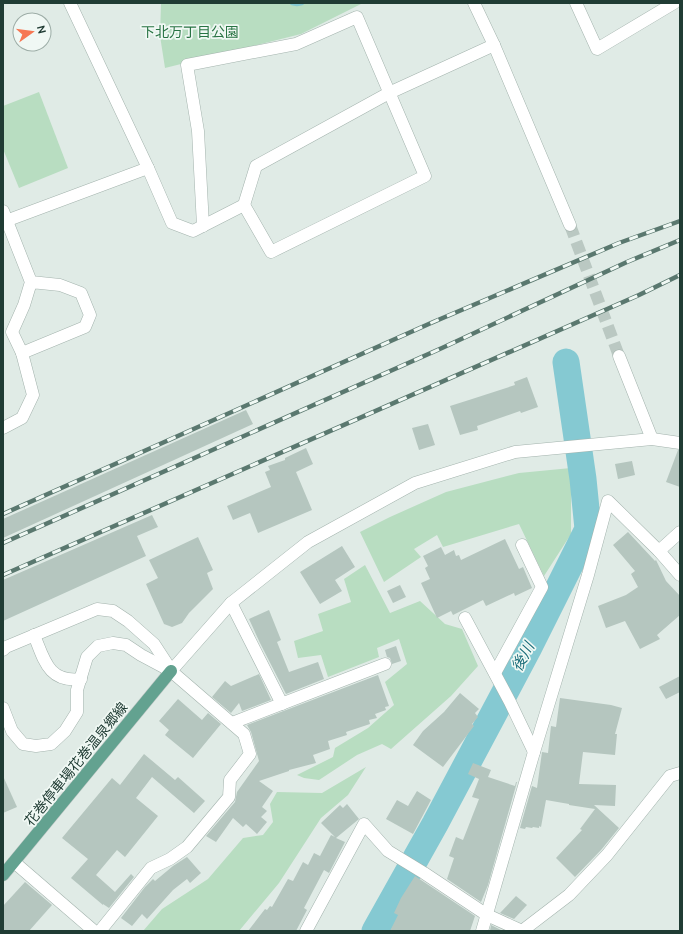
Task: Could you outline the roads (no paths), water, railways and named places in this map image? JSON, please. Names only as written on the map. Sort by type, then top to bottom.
[{"type":"main road","name":"花巻停車場花巻温泉郷線","points":[[3,875],[171,671]]},
{"type":"street","points":[[70,3],[148,168],[172,223],[193,231],[244,205],[256,166],[389,94],[494,45]]},
{"type":"street","points":[[474,3],[494,45],[570,224]]},
{"type":"street","points":[[576,3],[597,49],[674,3]]},
{"type":"street","points":[[203,226],[198,131],[187,65],[296,44],[356,17],[426,176],[271,252],[244,205]]},
{"type":"street","points":[[3,428],[22,418],[33,395],[22,353],[12,332],[24,306],[31,282],[4,218],[148,168]]},
{"type":"street","points":[[22,353],[85,327],[90,315],[81,293],[60,285],[31,282]]},
{"type":"street","points":[[619,356],[652,440]]},
{"type":"street","points":[[171,671],[231,603],[308,542],[415,483],[515,452],[592,444],[652,440],[680,443]]},
{"type":"street","points":[[482,931],[534,752],[588,575],[608,501],[659,551],[680,575]]},
{"type":"street","points":[[659,551],[680,532]]},
{"type":"street","points":[[497,678],[542,587],[522,545]]},
{"type":"street","points":[[231,603],[282,704]]},
{"type":"street","points":[[3,650],[6,647],[97,609],[113,611],[128,621],[154,644],[171,671]]},
{"type":"street","points":[[465,618],[510,702],[534,752]]},
{"type":"street","points":[[34,635],[48,666],[58,677],[71,680],[80,679]]},
{"type":"street","points":[[3,708],[12,731],[22,744],[36,746],[51,744],[65,731],[77,712],[77,690],[87,657],[98,646],[113,643],[126,645],[171,671],[232,722],[244,734],[250,754],[230,780],[229,797],[187,847],[170,859],[152,868],[100,931]]},
{"type":"street","points":[[232,722],[385,664]]},
{"type":"street","points":[[306,931],[364,824],[388,851],[487,915],[522,931],[569,895],[607,855],[670,776],[680,773]]},
{"type":"street","points":[[14,862],[94,931]]},
{"type":"waterway","name":"後川","points":[[292,3],[302,3]]},
{"type":"waterway","name":"後川","points":[[375,931],[435,824],[528,649],[588,529],[583,479],[566,362]]},
{"type":"tunnel","points":[[570,225],[619,356]]},
{"type":"railway","points":[[3,514],[431,323],[619,243],[680,221]]},
{"type":"railway","points":[[3,543],[442,348],[627,262],[680,240]]},
{"type":"railway","points":[[3,575],[639,295],[680,275]]},
{"type":"park label","name":"下北万丁目公園","points":[[190,32]]}]
